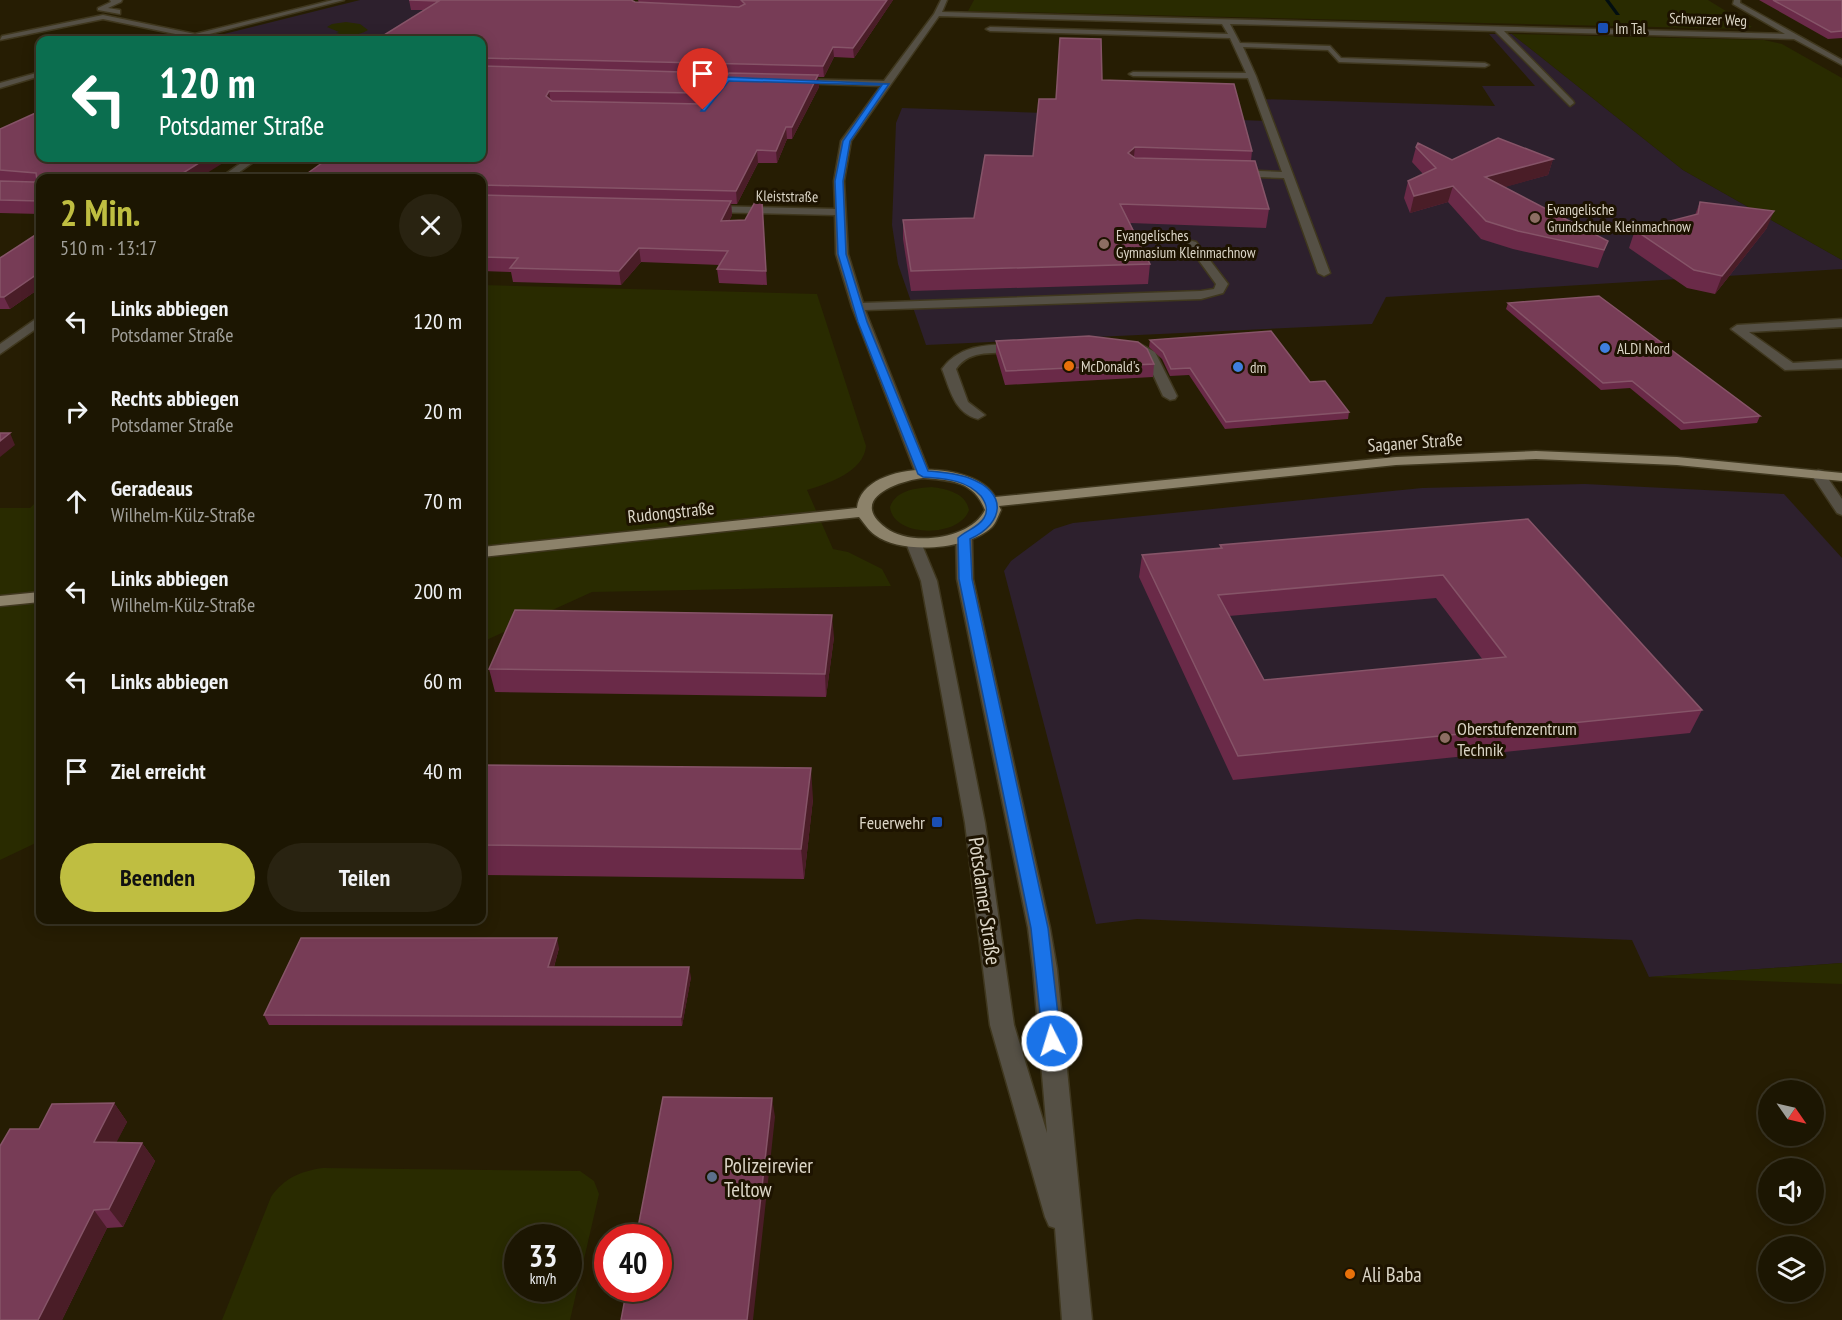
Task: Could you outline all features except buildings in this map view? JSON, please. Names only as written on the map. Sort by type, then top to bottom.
[{"type":"main road","name":"Saganer Straße","points":[[992,502],[1396,461],[1536,455],[1677,461],[1842,477]]},
{"type":"main road","points":[[923,474],[967,481],[978,487],[992,502],[993,512],[988,522],[978,531],[964,538],[940,543],[914,543],[899,540],[880,532],[870,523],[865,512],[867,498],[883,484],[898,478],[923,474]]},
{"type":"main road","name":"Rudongstraße","points":[[486,552],[865,512]]},
{"type":"main road","points":[[0,601],[36,597]]},
{"type":"street","points":[[113,0],[119,1],[100,9],[209,32]]},
{"type":"street","points":[[2,38],[103,17],[195,36],[341,0]]},
{"type":"street","points":[[923,474],[863,322],[842,254],[839,181],[846,141],[937,14],[944,0]]},
{"type":"street","points":[[1737,0],[1736,4],[1842,63]]},
{"type":"street","name":"Schwarzer Weg","points":[[937,14],[1795,37]]},
{"type":"street","points":[[1031,30],[1033,16]]},
{"type":"street","points":[[1225,22],[1239,45],[1252,76],[1324,273]]},
{"type":"street","points":[[1496,28],[1570,103]]},
{"type":"street","points":[[990,30],[1232,36]]},
{"type":"street","points":[[1239,45],[1330,48],[1340,60],[1485,65]]},
{"type":"street","points":[[1133,74],[1252,76]]},
{"type":"street","points":[[0,86],[36,75]]},
{"type":"street","points":[[681,78],[724,83],[765,80]]},
{"type":"street","points":[[788,81],[886,84]]},
{"type":"street","points":[[231,174],[248,162]]},
{"type":"street","points":[[1227,173],[1287,175]]},
{"type":"street","name":"Kleiststraße","points":[[692,209],[839,212]]},
{"type":"street","points":[[858,307],[1043,298],[1201,295],[1220,291],[1222,285],[1192,244]]},
{"type":"street","points":[[0,350],[36,323]]},
{"type":"street","points":[[1842,323],[1737,329],[1790,367],[1842,364]]},
{"type":"street","points":[[1125,345],[1141,349],[1150,355],[1170,396]]},
{"type":"street","points":[[978,415],[962,404],[949,369],[954,360],[965,353],[1029,347]]},
{"type":"street","points":[[1818,474],[1842,510]]},
{"type":"street","name":"Potsdamer Straße","points":[[964,538],[965,579],[1042,948],[1077,1320]]},
{"type":"street","name":"Potsdamer Straße","points":[[914,543],[929,581],[975,823],[1002,1025],[1071,1256]]},
{"type":"shaded area","points":[[360,0],[629,0],[486,39],[486,36],[216,36]]},
{"type":"shaded area","points":[[1489,34],[1512,34],[1683,170],[1842,260],[1842,269],[1386,297],[1372,324],[926,345],[898,264],[892,225],[896,123],[902,108],[1268,121],[1259,99],[1495,106],[1482,86],[1535,86]]},
{"type":"shaded area","name":"Oberstufenzentrum Technik","points":[[1585,484],[1784,494],[1842,558],[1842,963],[1649,977],[1632,940],[1137,919],[1096,924],[1004,571],[1011,561],[1054,529],[1073,523],[1422,488]]},
{"type":"green space","points":[[974,0],[1708,0],[1752,27],[1743,29],[968,11]]},
{"type":"green space","points":[[346,22],[360,24],[368,30],[348,35],[336,33],[339,32],[327,27]]},
{"type":"green space","points":[[1512,34],[1764,40],[1782,44],[1842,78],[1842,260],[1683,170]]},
{"type":"green space","points":[[486,285],[817,294],[866,446],[864,455],[852,470],[834,480],[807,490],[833,549],[848,552],[882,569],[891,586],[592,592],[486,640]]},
{"type":"green space","points":[[932,487],[950,491],[964,500],[969,510],[963,519],[941,530],[927,531],[902,524],[894,517],[890,507],[902,493]]},
{"type":"green space","points":[[36,502],[36,843],[0,860],[0,508],[30,508]]},
{"type":"green space","points":[[1842,963],[1842,984],[1649,977]]},
{"type":"green space","points":[[323,1168],[580,1171],[594,1181],[599,1194],[582,1268],[582,1224],[504,1224],[504,1302],[574,1302],[570,1320],[222,1320],[271,1197],[287,1180],[300,1173]]},
{"type":"waterway","points":[[1607,0],[1618,14]]},
{"type":"place","name":"Im Tal","points":[[1603,28]]},
{"type":"place","name":"Evangelische Grundschule Kleinmachnow","points":[[1535,218]]},
{"type":"place","name":"Evangelisches Gymnasium Kleinmachnow","points":[[1104,244]]},
{"type":"place","name":"ALDI Nord","points":[[1605,348]]},
{"type":"place","name":"McDonald's","points":[[1069,366]]},
{"type":"place","name":"dm","points":[[1238,367]]},
{"type":"place","name":"Oberstufenzentrum Technik","points":[[1445,738]]},
{"type":"place","name":"Feuerwehr","points":[[937,822]]},
{"type":"place","name":"Polizeirevier Teltow","points":[[712,1177]]},
{"type":"place","name":"Ali Baba","points":[[1350,1274]]},
{"type":"route","points":[[703,110],[727,79],[886,84],[846,141],[839,181],[842,254],[869,340],[923,474],[954,477],[967,481],[978,487],[992,502],[993,512],[988,522],[978,531],[964,538],[965,579],[1039,928],[1052,1041]]}]
